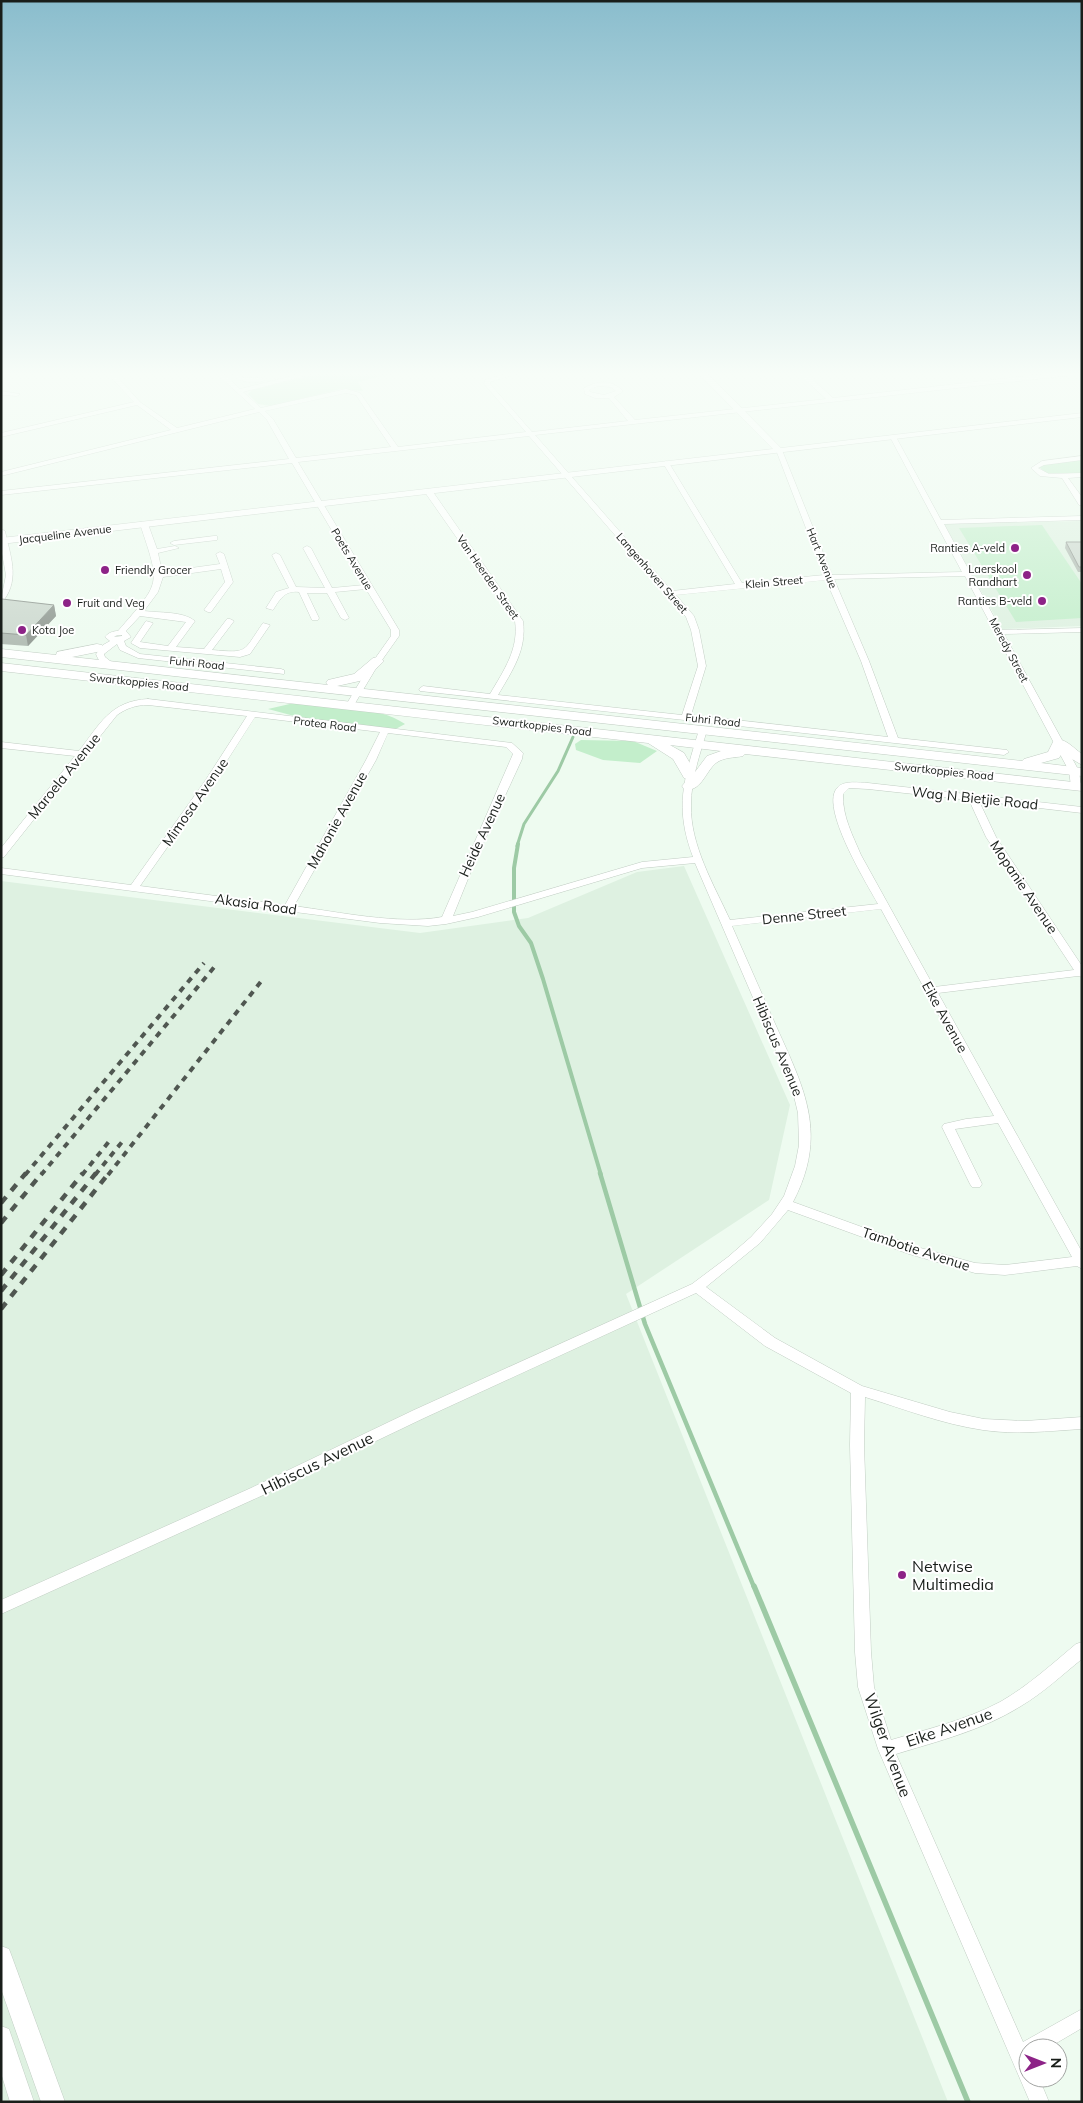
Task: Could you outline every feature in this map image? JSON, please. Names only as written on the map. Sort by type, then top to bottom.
[{"type":"main road","points":[[1,652],[63,655],[102,648]]},
{"type":"main road","name":"Swartkoppies Road","points":[[1,652],[91,664],[410,697],[701,737],[1014,765],[1079,768]]},
{"type":"main road","points":[[308,686],[352,680],[362,676],[381,657]]},
{"type":"main road","points":[[381,657],[378,681],[389,689],[410,697]]},
{"type":"main road","points":[[91,664],[109,673],[173,682],[186,686]]},
{"type":"main road","name":"Swartkoppies Road","points":[[1,667],[520,723],[566,731],[636,736],[701,737],[763,752],[1079,786]]},
{"type":"main road","points":[[636,736],[676,753],[681,758],[690,780],[699,777],[710,760],[716,757],[728,754],[763,752]]},
{"type":"main road","points":[[1014,765],[1050,757],[1056,752],[1060,744],[1079,768]]},
{"type":"street","points":[[1,474],[17,470]]},
{"type":"street","points":[[1,493],[211,470]]},
{"type":"street","name":"Poets Avenue","points":[[300,470],[396,632],[357,691],[350,705]]},
{"type":"street","name":"Langenhoven Street","points":[[562,470],[672,593],[693,622],[702,666],[686,717]]},
{"type":"street","name":"Jacqueline Avenue","points":[[2,541],[607,470]]},
{"type":"street","points":[[670,470],[739,585]]},
{"type":"street","name":"Hart Avenue","points":[[787,470],[865,662],[894,740]]},
{"type":"street","name":"Meredy Street","points":[[911,470],[1060,744]]},
{"type":"street","points":[[1035,470],[1043,474],[1082,475]]},
{"type":"street","points":[[1063,475],[1082,503]]},
{"type":"street","name":"Van Heerden Street","points":[[428,491],[519,621],[521,639],[519,650],[493,696]]},
{"type":"street","points":[[940,522],[1082,518]]},
{"type":"street","points":[[91,664],[94,652],[118,640],[156,590],[159,575],[144,524]]},
{"type":"street","points":[[1,531],[10,581],[8,590],[1,598]]},
{"type":"street","points":[[171,533],[175,547]]},
{"type":"street","points":[[153,552],[214,538]]},
{"type":"street","points":[[307,548],[331,589],[345,618]]},
{"type":"street","points":[[208,610],[229,584],[220,554]]},
{"type":"street","points":[[276,555],[293,589]]},
{"type":"street","points":[[159,575],[224,566]]},
{"type":"street","name":"Klein Street","points":[[672,593],[829,577],[967,574]]},
{"type":"street","points":[[270,608],[279,594],[293,589],[302,591],[342,590],[368,585]]},
{"type":"street","points":[[302,591],[315,618]]},
{"type":"street","points":[[137,613],[185,618],[191,621],[170,649]]},
{"type":"street","points":[[206,652],[230,621]]},
{"type":"street","points":[[149,623],[134,643],[140,646],[235,656],[244,654],[266,624]]},
{"type":"street","points":[[1000,632],[1082,630]]},
{"type":"street","name":"Fuhri Road","points":[[118,640],[138,656],[281,672]]},
{"type":"street","points":[[102,648],[101,658],[111,666]]},
{"type":"street","name":"Fuhri Road","points":[[422,688],[1004,752]]},
{"type":"street","name":"Protea Road","points":[[131,704],[148,702],[504,744],[517,751]]},
{"type":"street","name":"Maroela Avenue","points":[[1,855],[114,713],[131,704]]},
{"type":"street","name":"Mimosa Avenue","points":[[134,887],[172,836],[230,751],[252,715]]},
{"type":"street","name":"Mahonie Avenue","points":[[288,908],[385,731]]},
{"type":"street","name":"Hibiscus Avenue","points":[[1,1607],[697,1287],[737,1258],[757,1239],[785,1204],[797,1176],[805,1142],[803,1108],[784,1055],[698,860],[686,804],[701,737]]},
{"type":"street","points":[[1,745],[82,754]]},
{"type":"street","name":"Heide Avenue","points":[[446,921],[461,878],[482,838],[517,759],[517,751]]},
{"type":"street","points":[[1079,768],[1079,786]]},
{"type":"street","name":"Eike Avenue","points":[[868,786],[849,786],[840,790],[837,794],[838,809],[856,855],[1081,1263]]},
{"type":"street","name":"Wag N Bietjie Road","points":[[868,786],[1082,810]]},
{"type":"street","name":"Mopanie Avenue","points":[[973,798],[990,837],[1081,973]]},
{"type":"street","name":"Akasia Road","points":[[1,871],[388,921],[428,923],[446,921],[509,905],[642,865],[698,860]]},
{"type":"street","name":"Denne Street","points":[[726,924],[883,906]]},
{"type":"street","points":[[930,991],[1081,973]]},
{"type":"street","points":[[976,1184],[948,1127],[966,1122],[1002,1119]]},
{"type":"street","name":"Tambotie Avenue","points":[[785,1204],[914,1251],[975,1268],[1005,1270],[1081,1263]]},
{"type":"street","points":[[697,1287],[770,1342],[858,1390],[950,1418],[984,1425],[1024,1427],[1082,1423]]},
{"type":"street","name":"Wilger Avenue","points":[[858,1390],[857,1445],[863,1652],[866,1687],[886,1749],[940,1876],[1020,2038]]},
{"type":"street","name":"Eike Avenue","points":[[886,1749],[958,1727],[1006,1706],[1041,1682],[1082,1649]]},
{"type":"street","points":[[1,1957],[6,1986],[52,2102]]},
{"type":"street","points":[[1048,2038],[1082,2018]]},
{"type":"street","points":[[1,2037],[13,2090]]},
{"type":"street","name":"Wilger Avenue","points":[[1034,2088],[1040,2102]]},
{"type":"shaded area","name":"Laerskool Randhart","points":[[1082,521],[1082,626],[1002,629],[944,524]]},
{"type":"shaded area","points":[[684,866],[790,1105],[769,1200],[626,1294],[948,2102],[1,2102],[1,881],[420,933],[528,918],[637,872]]},
{"type":"green space","points":[[1043,470],[1082,470],[1082,473],[1046,473]]},
{"type":"green space","name":"Laerskool Randhart","points":[[1042,525],[1082,584],[1082,618],[1016,622],[959,528]]},
{"type":"green space","points":[[294,703],[366,710],[381,713],[405,724],[392,731],[313,721],[268,709]]},
{"type":"green space","points":[[581,740],[633,741],[657,751],[640,763],[603,760],[576,750],[575,744]]},
{"type":"building","points":[[1066,542],[1082,542],[1082,567],[1079,567]]},
{"type":"building","points":[[2,599],[54,605],[26,635],[1,633]]},
{"type":"waterway","points":[[517,846],[524,824],[558,771],[573,737]]},
{"type":"waterway","points":[[518,844],[514,868],[514,912],[519,926],[531,943],[543,979],[601,1175]]},
{"type":"waterway","points":[[600,1173],[645,1324],[754,1587]]},
{"type":"waterway","points":[[754,1586],[968,2102]]},
{"type":"railway","points":[[25,1175],[204,963]]},
{"type":"railway","points":[[41,1175],[216,965]]},
{"type":"railway","points":[[108,1175],[263,979]]},
{"type":"railway","points":[[82,1175],[111,1139]]},
{"type":"railway","points":[[95,1175],[122,1142]]},
{"type":"railway","points":[[1,1203],[26,1173]]},
{"type":"railway","points":[[1,1223],[42,1173]]},
{"type":"railway","points":[[1,1275],[83,1173]]},
{"type":"railway","points":[[1,1291],[96,1173]]},
{"type":"railway","points":[[1,1309],[109,1173]]},
{"type":"place","name":"Ranties A-veld","points":[[1015,548]]},
{"type":"place","name":"Friendly Grocer","points":[[105,570]]},
{"type":"place","name":"Laerskool Randhart","points":[[1027,575]]},
{"type":"place","name":"Ranties B-veld","points":[[1042,601]]},
{"type":"place","name":"Fruit and Veg","points":[[67,603]]},
{"type":"place","name":"Kota Joe","points":[[22,630]]},
{"type":"place","name":"Netwise Multimedia","points":[[902,1575]]}]
